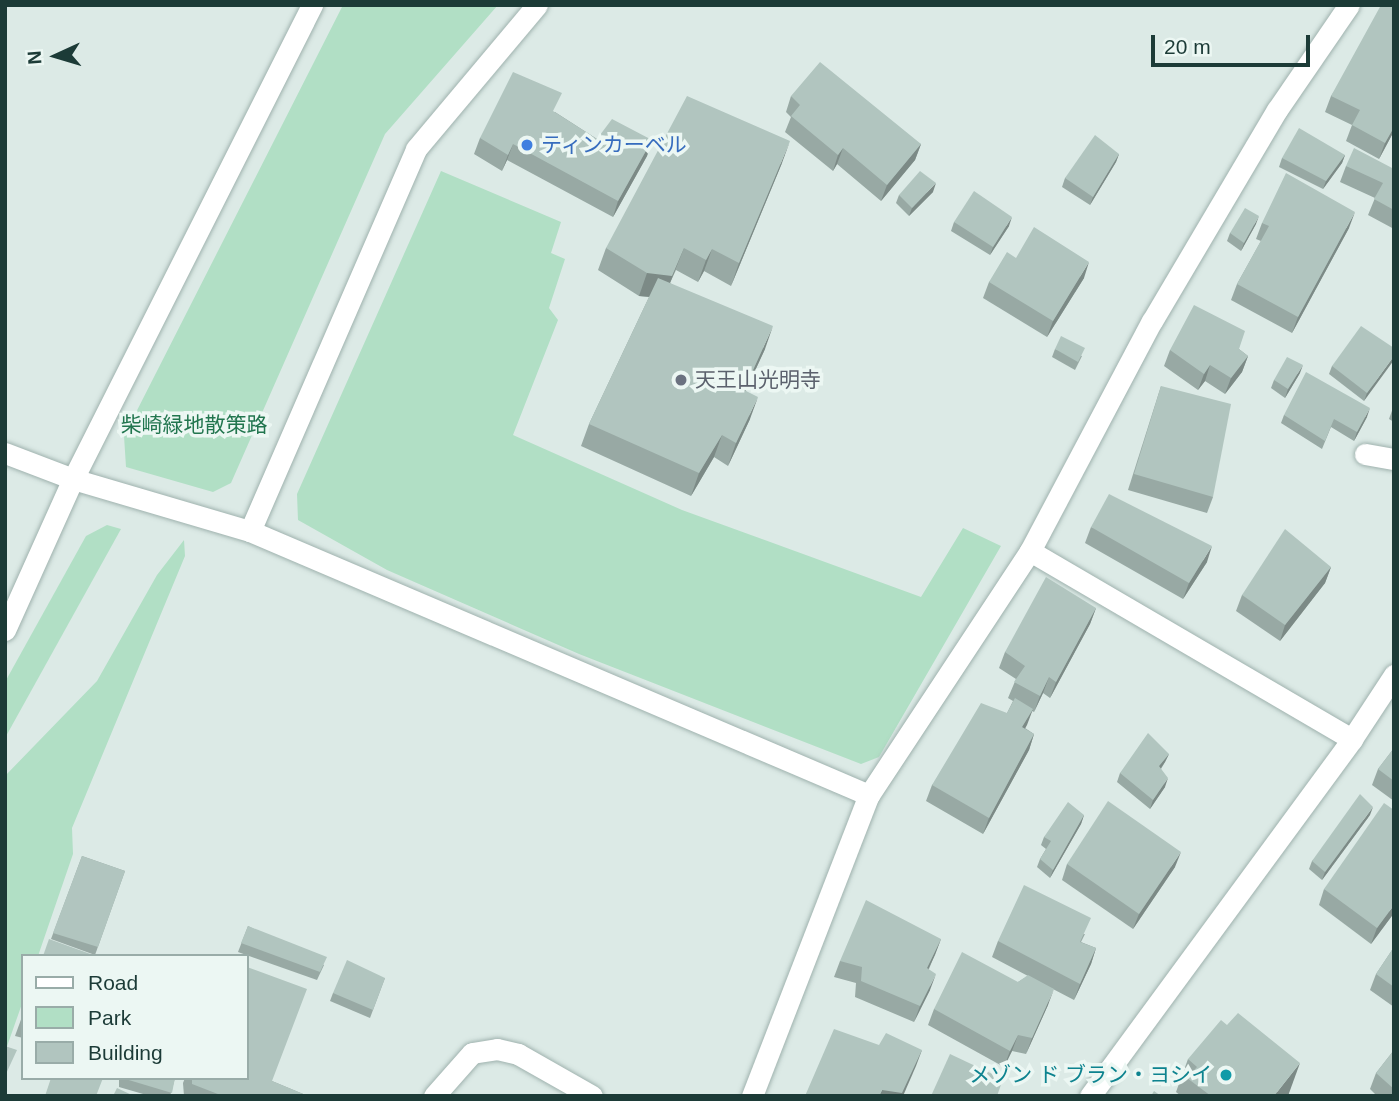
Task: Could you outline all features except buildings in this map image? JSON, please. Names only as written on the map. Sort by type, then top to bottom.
[{"type":"street","points":[[5,630],[73,479],[312,5]]},
{"type":"street","points":[[250,531],[416,149],[537,5]]},
{"type":"street","points":[[752,1096],[869,795],[1030,551],[1152,321],[1277,110],[1349,5]]},
{"type":"street","points":[[5,453],[73,479],[250,531],[869,795]]},
{"type":"street","points":[[1365,454],[1394,459]]},
{"type":"street","points":[[1030,551],[1352,738]]},
{"type":"street","points":[[1090,1096],[1352,738],[1394,674]]},
{"type":"street","points":[[434,1096],[472,1053],[497,1049],[518,1055],[592,1096]]},
{"type":"green space","name":"柴崎緑地散策路","points":[[343,5],[498,5],[385,134],[231,483],[213,492],[126,467],[124,436]]},
{"type":"green space","points":[[441,171],[561,222],[551,253],[565,259],[549,308],[558,320],[513,435],[682,510],[921,597],[963,528],[1001,546],[879,757],[861,764],[579,654],[387,570],[298,520],[297,494]]},
{"type":"green space","points":[[107,525],[121,529],[5,738],[5,682],[86,536]]},
{"type":"green space","points":[[184,540],[185,556],[72,828],[73,854],[39,954],[21,954],[21,1007],[5,1052],[5,776],[97,681],[157,575]]},
{"type":"place","name":"ティンカーベル","points":[[527,145]]},
{"type":"place","name":"天王山光明寺","points":[[681,380]]},
{"type":"place","name":"メゾン ド ブラン・ヨシイ","points":[[1226,1075]]}]
